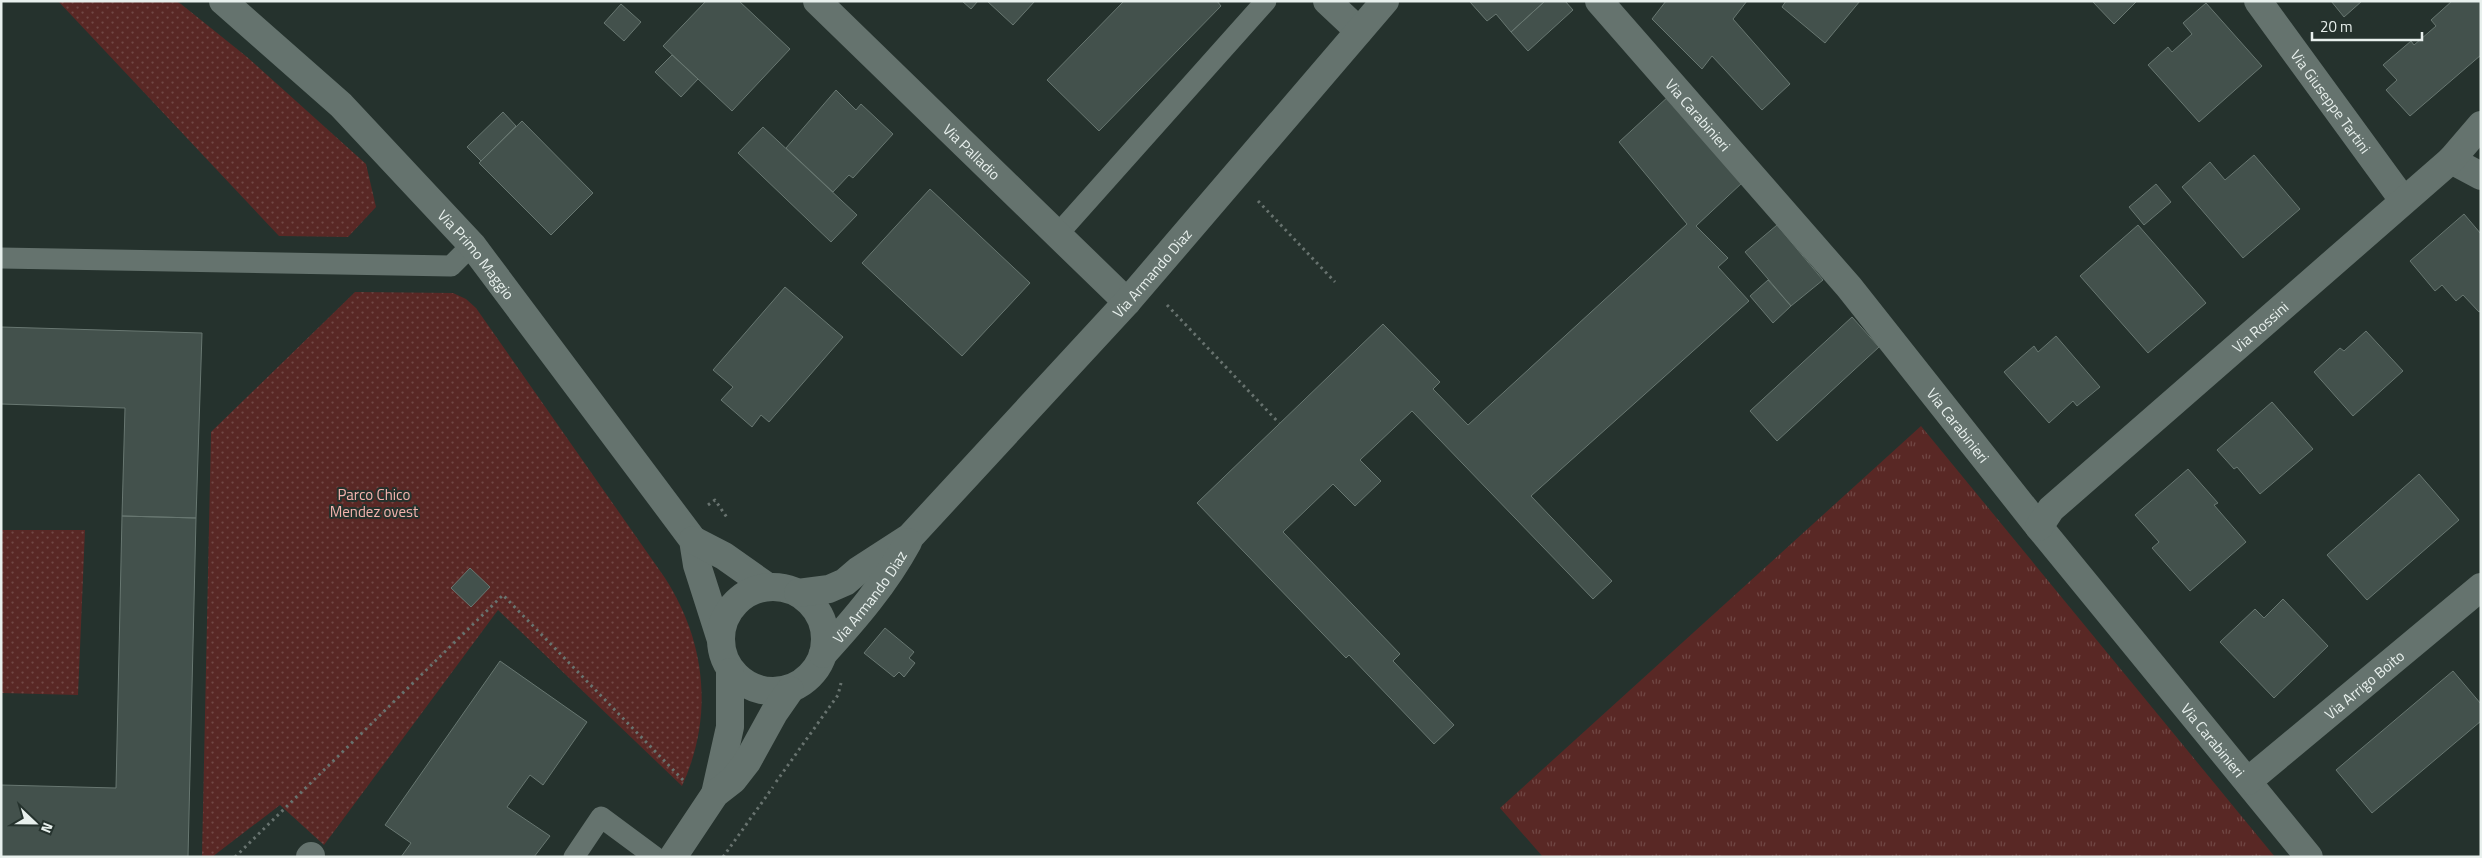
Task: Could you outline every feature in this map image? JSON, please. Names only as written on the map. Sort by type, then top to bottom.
[{"type":"street","name":"Via Primo Maggio","points":[[223,1],[341,105],[472,245],[693,540],[724,556],[768,587]]},
{"type":"street","name":"Via Palladio","points":[[817,1],[1127,302]]},
{"type":"street","points":[[1327,1],[1359,31]]},
{"type":"street","name":"Via Armando Diaz","points":[[798,593],[829,589],[845,582],[859,570],[910,537],[1127,302],[1385,1]]},
{"type":"street","name":"Via Carabinieri","points":[[1599,1],[1849,287],[2039,528],[2309,857]]},
{"type":"street","name":"Via Giuseppe Tartini","points":[[2258,1],[2404,200]]},
{"type":"street","name":"Via Rossini","points":[[2039,528],[2051,509],[2451,160],[2481,125]]},
{"type":"street","points":[[2451,160],[2481,176]]},
{"type":"street","name":"Via Armando Diaz","points":[[823,654],[862,612],[893,570],[910,537]]},
{"type":"street","name":"Via Primo Maggio","points":[[693,540],[697,565],[720,637]]},
{"type":"street","name":"Via Arrigo Boito","points":[[2248,781],[2481,586]]},
{"type":"street","points":[[715,794],[730,727],[730,672],[722,655],[720,637],[724,618],[734,602],[750,592],[768,587],[783,588],[798,593],[812,604],[822,619],[825,636],[823,654],[816,669],[805,682],[790,690],[768,692],[747,686],[730,672]]},
{"type":"street","points":[[673,857],[715,794],[733,780],[747,762],[774,713],[790,690]]},
{"type":"lane","points":[[1058,234],[1266,1]]},
{"type":"lane","points":[[1,258],[451,266],[472,245]]},
{"type":"lane","points":[[574,857],[601,817],[654,857]]},
{"type":"path","points":[[1261,204],[1335,282]]},
{"type":"path","points":[[1170,308],[1280,423]]},
{"type":"path","points":[[235,857],[502,595],[687,785]]},
{"type":"path","points":[[723,857],[838,696]]},
{"type":"green space","points":[[58,1],[176,1],[181,4],[247,57],[366,164],[376,207],[348,237],[279,236]]},
{"type":"green space","name":"Parco Chico Mendez ovest","points":[[355,292],[453,293],[466,299],[476,308],[665,578],[679,602],[689,628],[697,653],[701,680],[699,733],[692,760],[682,786],[498,610],[324,845],[280,805],[212,857],[202,857],[211,432]]},
{"type":"green space","points":[[1921,426],[2275,857],[1543,857],[1500,808]]},
{"type":"green space","points":[[1,530],[85,530],[78,695],[1,693]]},
{"type":"building","points":[[706,1],[739,1],[790,49],[732,111],[663,46]]},
{"type":"building","points":[[962,1],[978,1],[971,9]]},
{"type":"building","points":[[987,1],[1035,1],[1013,25]]},
{"type":"building","points":[[1124,1],[1217,1],[1221,6],[1099,131],[1047,80]]},
{"type":"building","points":[[1545,1],[1511,32],[1496,14],[1487,21],[1470,2]]},
{"type":"building","points":[[1545,1],[1565,1],[1573,10],[1528,51],[1511,32]]},
{"type":"building","points":[[1666,1],[1747,1],[1733,19],[1790,84],[1762,110],[1712,56],[1702,69],[1652,19]]},
{"type":"building","points":[[1786,1],[1860,1],[1825,43],[1782,7]]},
{"type":"building","points":[[2092,1],[2137,1],[2114,24]]},
{"type":"building","points":[[2331,1],[2362,1],[2344,17]]},
{"type":"building","points":[[2452,1],[2481,1],[2481,55],[2410,116],[2386,90],[2397,80],[2383,65],[2411,41],[2414,45],[2436,26],[2431,20]]},
{"type":"building","points":[[2206,3],[2262,66],[2199,122],[2148,65],[2168,47],[2172,52],[2192,34],[2183,23]]},
{"type":"building","points":[[621,4],[641,22],[624,41],[604,23]]},
{"type":"building","points":[[672,55],[698,79],[681,97],[655,72]]},
{"type":"building","points":[[836,90],[856,110],[861,104],[893,134],[853,178],[849,175],[833,192],[786,148]]},
{"type":"building","points":[[1670,95],[1743,182],[1696,226],[1728,258],[1718,267],[1749,301],[1531,496],[1612,581],[1593,599],[1412,411],[1360,460],[1381,481],[1355,506],[1333,484],[1283,532],[1400,654],[1393,661],[1454,725],[1434,744],[1349,655],[1346,658],[1197,503],[1383,324],[1440,382],[1433,389],[1468,425],[1687,224],[1619,142]]},
{"type":"building","points":[[503,112],[516,126],[481,161],[467,147]]},
{"type":"building","points":[[522,121],[593,193],[551,235],[479,163]]},
{"type":"building","points":[[763,127],[857,215],[831,242],[738,153]]},
{"type":"building","points":[[2254,155],[2300,209],[2243,258],[2182,187],[2210,162],[2225,180]]},
{"type":"building","points":[[2156,184],[2171,202],[2144,225],[2129,207]]},
{"type":"building","points":[[930,189],[1030,283],[962,356],[862,263]]},
{"type":"building","points":[[2464,214],[2481,234],[2481,311],[2479,312],[2463,295],[2456,301],[2442,285],[2435,291],[2410,261]]},
{"type":"building","points":[[1777,225],[1823,280],[1791,306],[1745,252]]},
{"type":"building","points":[[2138,225],[2206,303],[2148,353],[2080,276]]},
{"type":"building","points":[[1768,280],[1791,306],[1773,323],[1750,296]]},
{"type":"building","points":[[785,287],[843,337],[769,422],[761,415],[752,427],[721,400],[733,387],[713,370]]},
{"type":"building","points":[[1852,317],[1879,347],[1777,441],[1750,411]]},
{"type":"building","points":[[1,327],[202,333],[196,518],[122,516],[125,408],[1,404]]},
{"type":"building","points":[[2366,331],[2403,371],[2353,416],[2314,372],[2340,348],[2344,351]]},
{"type":"building","points":[[2056,336],[2100,387],[2077,406],[2073,401],[2049,423],[2004,372],[2034,346],[2038,352]]},
{"type":"building","points":[[2272,402],[2313,449],[2260,494],[2237,467],[2234,469],[2217,450]]},
{"type":"building","points":[[2188,469],[2218,503],[2214,505],[2246,542],[2190,591],[2152,548],[2159,542],[2135,515]]},
{"type":"building","points":[[2419,474],[2459,520],[2367,600],[2327,555]]},
{"type":"building","points":[[122,516],[196,518],[188,857],[1,857],[1,785],[116,788]]},
{"type":"building","points":[[470,568],[490,587],[471,607],[451,588]]},
{"type":"building","points":[[2283,599],[2328,646],[2274,698],[2220,642],[2255,609],[2264,618]]},
{"type":"building","points":[[885,628],[914,652],[909,658],[915,663],[904,677],[899,672],[894,677],[864,653]]},
{"type":"building","points":[[500,661],[587,722],[543,785],[530,775],[507,807],[550,836],[534,857],[401,857],[411,843],[385,825]]},
{"type":"building","points":[[2453,671],[2481,704],[2481,721],[2372,813],[2336,770]]}]
